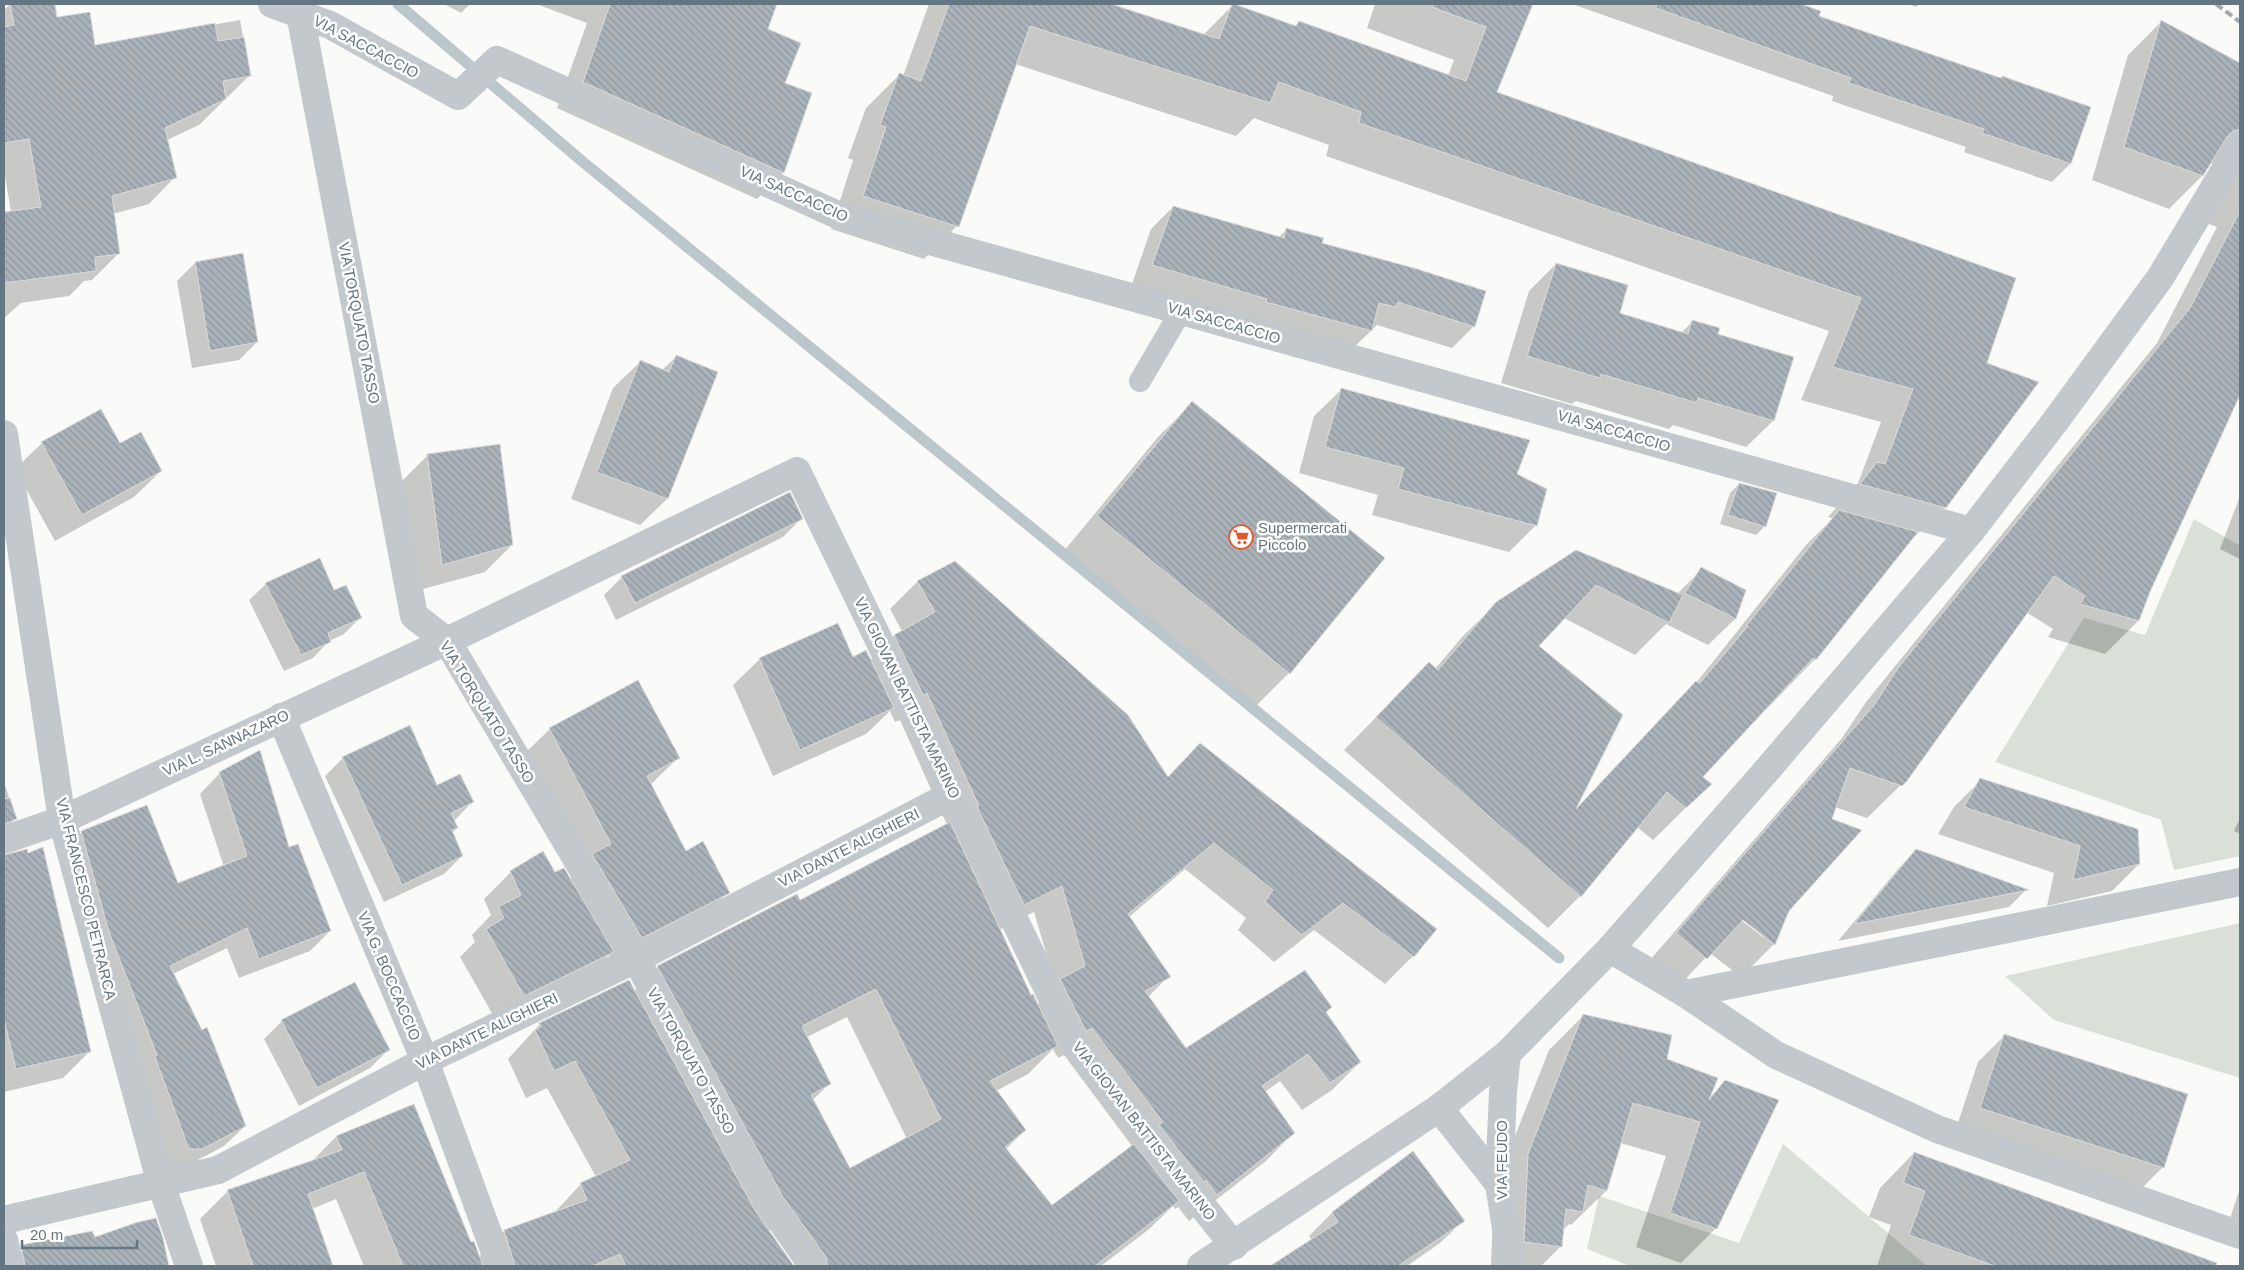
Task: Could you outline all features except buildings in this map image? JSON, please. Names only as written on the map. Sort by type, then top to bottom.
[{"type":"street","name":"VIA SACCACCIO","points":[[272,4],[330,25],[458,96],[497,60],[840,216],[1971,530]]},
{"type":"street","name":"VIA TORQUATO TASSO","points":[[300,14],[414,616],[447,641],[636,959],[770,1205],[813,1266]]},
{"type":"street","points":[[1201,1266],[1234,1246],[1439,1108],[1507,1054],[1610,949],[1767,770],[1971,530],[2054,423],[2160,278],[2240,145]]},
{"type":"street","name":"VIA FRANCESCO PETRARCA","points":[[4,434],[62,820],[161,1184],[189,1266]]},
{"type":"street","name":"VIA GIOVAN BATTISTA MARINO","points":[[447,641],[796,471],[1074,1043],[1234,1246]]},
{"type":"street","name":"VIA L. SANNAZARO","points":[[4,840],[62,820],[447,641]]},
{"type":"street","name":"VIA G. BOCCACCIO","points":[[281,717],[425,1061],[500,1266]]},
{"type":"street","name":"VIA DANTE ALIGHIERI","points":[[4,1220],[218,1170],[425,1061],[636,959],[953,794]]},
{"type":"street","points":[[1686,994],[2240,882]]},
{"type":"street","points":[[1610,949],[1686,994],[1776,1055],[1936,1129],[2240,1234]]},
{"type":"street","name":"VIA FEUDO","points":[[1507,1054],[1503,1092],[1499,1184],[1512,1266]]},
{"type":"street","points":[[1439,1108],[1499,1184]]},
{"type":"street","points":[[4,1240],[10,1266]]},
{"type":"lane","points":[[1140,381],[1181,311]]},
{"type":"shaded area","points":[[2194,519],[2240,546],[2240,856],[2174,870],[2161,820],[1995,762],[2084,618],[2145,635]]},
{"type":"shaded area","points":[[2240,923],[2240,1078],[2054,1020],[2005,976]]},
{"type":"shaded area","points":[[1783,1144],[1927,1266],[1630,1266],[1587,1249],[1599,1196],[1739,1243]]},
{"type":"waterway","points":[[398,4],[583,162],[1559,958]]},
{"type":"railway","points":[[2216,4],[2240,22]]},
{"type":"place","name":"Supermercati Piccolo","points":[[1241,537]]}]
